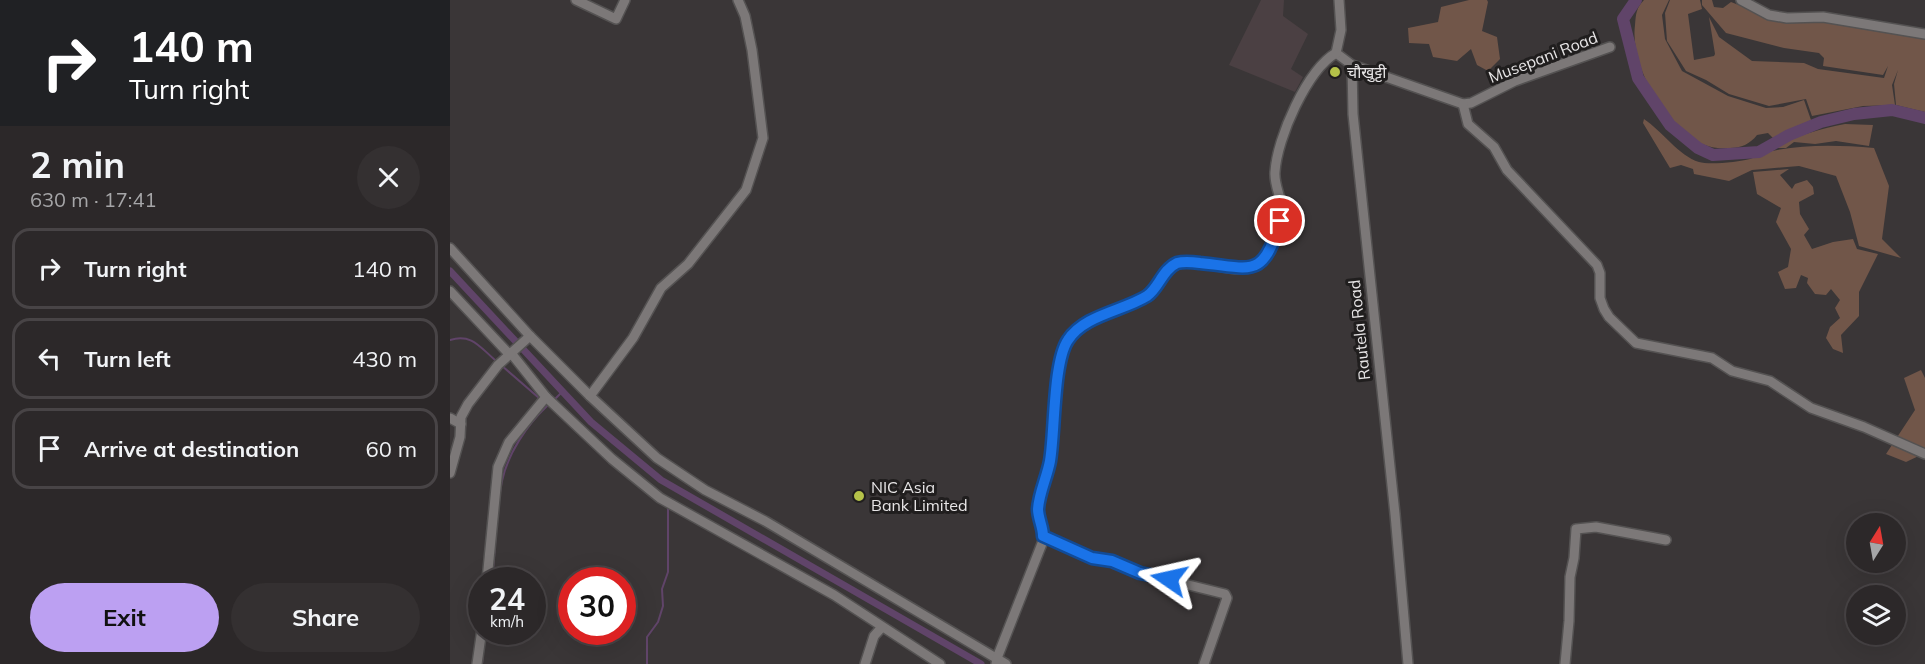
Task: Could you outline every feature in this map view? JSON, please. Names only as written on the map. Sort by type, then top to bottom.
[{"type":"street","points":[[576,0],[616,20],[625,0]]},
{"type":"street","points":[[590,396],[633,338],[661,288],[688,264],[746,190],[763,138],[752,50],[745,16],[738,0]]},
{"type":"street","points":[[997,661],[1043,536],[1038,512],[1050,462],[1060,360],[1067,340],[1077,329],[1150,294],[1165,273],[1178,263],[1190,262],[1242,269],[1255,266],[1264,259],[1274,242],[1280,221],[1282,205],[1275,173],[1279,150],[1294,108],[1313,74],[1327,58],[1336,53],[1341,30],[1339,0]]},
{"type":"street","points":[[1741,0],[1769,15],[1787,18],[1823,17],[1925,34]]},
{"type":"street","name":"Musepani Road","points":[[1463,104],[1472,103],[1515,81],[1610,47]]},
{"type":"street","points":[[1336,53],[1352,64],[1463,104],[1468,124],[1494,147],[1507,170],[1597,265],[1600,273],[1600,298],[1604,309],[1636,344],[1712,358],[1732,370],[1770,381],[1811,408],[1864,427],[1925,454]]},
{"type":"street","name":"Rautela Road","points":[[1352,64],[1354,126],[1395,514],[1408,664]]},
{"type":"street","points":[[450,248],[527,338],[657,458],[705,490],[765,521],[997,661],[1006,664]]},
{"type":"street","points":[[450,291],[512,352],[546,398],[612,459],[660,498],[834,595],[940,664]]},
{"type":"street","points":[[450,472],[460,437],[461,417],[468,404],[512,352],[527,338]]},
{"type":"street","points":[[488,567],[498,467],[509,442],[546,398]]},
{"type":"street","points":[[450,418],[461,424]]},
{"type":"street","points":[[1565,664],[1570,576],[1576,529],[1596,527],[1666,540]]},
{"type":"street","points":[[1043,536],[1092,558],[1112,561],[1140,573],[1225,594],[1227,598],[1204,664]]},
{"type":"street","points":[[865,664],[874,636],[882,627]]},
{"type":"street","points":[[477,664],[480,645]]},
{"type":"shaded area","points":[[1261,0],[1284,0],[1283,16],[1308,34],[1291,69],[1303,77],[1295,92],[1229,65]]},
{"type":"shaded area","points":[[1469,0],[1487,0],[1488,2],[1482,31],[1497,37],[1500,59],[1488,71],[1477,65],[1471,49],[1457,61],[1433,57],[1429,44],[1409,43],[1408,28],[1438,22],[1441,7]]},
{"type":"shaded area","points":[[1644,0],[1669,0],[1662,15],[1665,39],[1682,71],[1728,96],[1766,108],[1783,107],[1804,100],[1811,120],[1774,139],[1768,133],[1757,135],[1745,145],[1738,147],[1716,148],[1695,140],[1682,130],[1660,104],[1643,73],[1637,56],[1635,25],[1636,14]]},
{"type":"shaded area","points":[[1670,0],[1700,0],[1702,9],[1688,14],[1694,60],[1715,54],[1709,17],[1719,37],[1752,61],[1804,63],[1818,69],[1884,78],[1888,66],[1883,75],[1823,66],[1824,58],[1819,53],[1784,48],[1726,33],[1702,5],[1702,0],[1712,0],[1714,7],[1723,8],[1731,2],[1777,20],[1820,20],[1925,37],[1925,112],[1896,105],[1894,84],[1898,70],[1892,85],[1895,105],[1863,106],[1812,116],[1806,99],[1769,106],[1729,94],[1686,71],[1667,41],[1665,13]]},
{"type":"shaded area","points":[[1644,119],[1684,154],[1704,163],[1745,160],[1765,153],[1807,146],[1874,148],[1889,186],[1882,239],[1901,258],[1859,246],[1850,212],[1836,176],[1799,166],[1752,170],[1729,181],[1694,174],[1693,169],[1681,165],[1670,168],[1643,123]]},
{"type":"shaded area","points":[[1845,124],[1873,125],[1869,146],[1836,141],[1815,144],[1794,142],[1786,148],[1772,148],[1808,133]]},
{"type":"shaded area","points":[[1789,169],[1780,175],[1792,189],[1795,184],[1807,180],[1813,187],[1814,194],[1799,202],[1800,214],[1809,229],[1804,235],[1812,249],[1833,242],[1853,239],[1857,249],[1878,254],[1859,292],[1859,316],[1841,335],[1843,353],[1833,349],[1826,338],[1830,327],[1840,318],[1835,308],[1840,300],[1831,289],[1826,295],[1815,294],[1807,283],[1808,278],[1801,275],[1796,288],[1785,289],[1778,272],[1788,267],[1791,249],[1776,222],[1781,208],[1757,194],[1753,172]]},
{"type":"shaded area","points":[[1921,370],[1925,378],[1925,453],[1906,462],[1886,454],[1915,410],[1904,378]]},
{"type":"waterway","points":[[1636,0],[1623,19],[1638,78],[1670,125],[1698,148],[1713,155],[1759,152],[1789,135],[1821,122],[1854,114],[1892,110],[1925,118]]},
{"type":"waterway","points":[[450,271],[591,422],[661,480],[981,664]]},
{"type":"waterway","points":[[450,340],[464,338],[475,342],[495,360]]},
{"type":"waterway","points":[[501,365],[539,398]]},
{"type":"waterway","points":[[554,400],[562,392]]},
{"type":"waterway","points":[[493,567],[498,502],[505,471],[519,440],[547,406]]},
{"type":"waterway","points":[[647,664],[647,637],[658,622],[663,606],[662,589],[668,572],[668,508]]},
{"type":"waterway","points":[[482,664],[483,652]]},
{"type":"place","name":"चौखुट्टी","points":[[1335,72]]},
{"type":"place","name":"NIC Asia Bank Limited","points":[[859,496]]},
{"type":"route","points":[[1169,579],[1140,573],[1112,561],[1092,558],[1043,536],[1038,512],[1050,462],[1060,360],[1067,340],[1077,329],[1150,294],[1165,273],[1178,263],[1205,263],[1242,269],[1255,266],[1264,259],[1274,242],[1280,221]]}]
